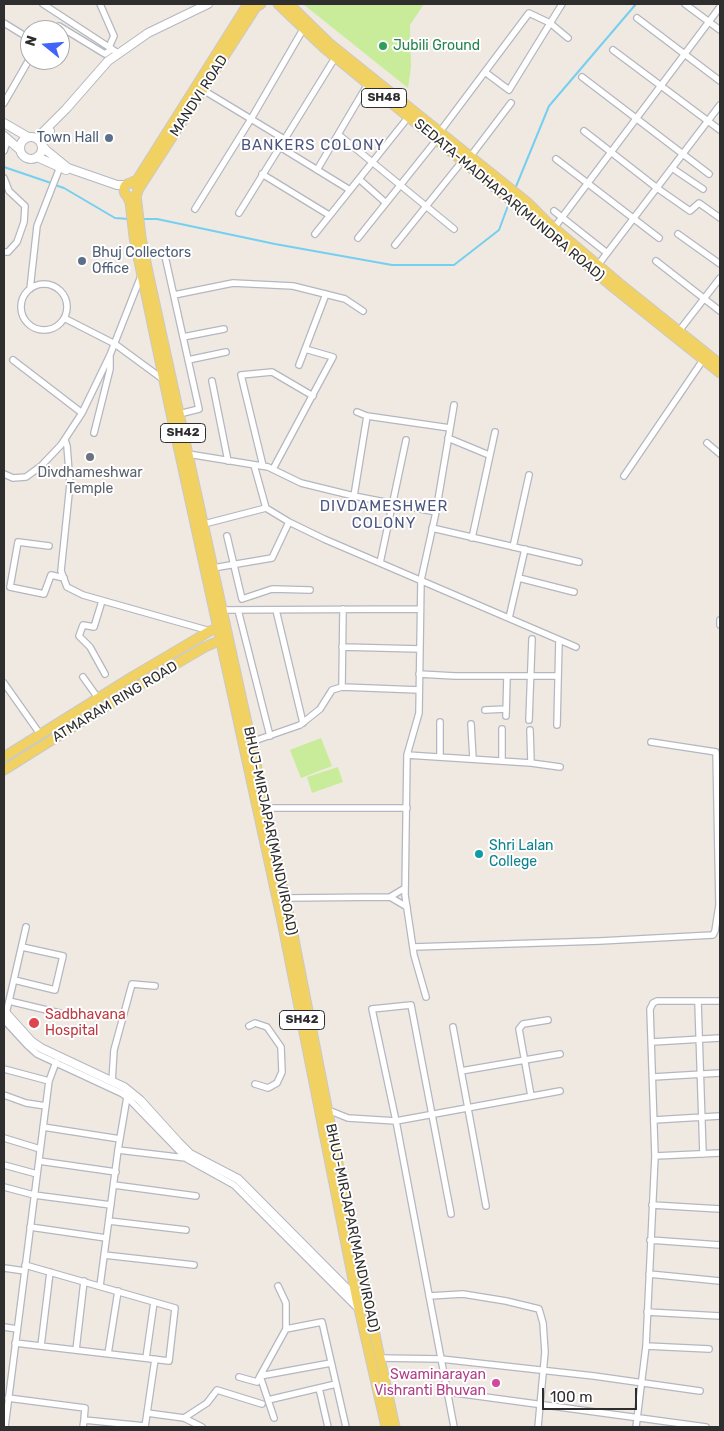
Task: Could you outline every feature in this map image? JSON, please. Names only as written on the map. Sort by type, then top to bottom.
[{"type":"main road","name":"MANDVI ROAD","points":[[131,193],[137,180],[248,4]]},
{"type":"main road","name":"MANDVI ROAD","points":[[131,193],[256,7],[261,4]]},
{"type":"main road","name":"SEDATA-MADHAPAR(MUNDRA ROAD)","points":[[278,4],[329,43],[369,81],[554,228],[720,364]]},
{"type":"main road","name":"SEDATA-MADHAPAR(MUNDRA ROAD)","points":[[289,4],[305,25]]},
{"type":"main road","name":"SEDATA-MADHAPAR(MUNDRA ROAD)","points":[[369,81],[439,133],[466,158]]},
{"type":"main road","name":"SH42","points":[[131,193],[138,237]]},
{"type":"main road","name":"SEDATA-MADHAPAR(MUNDRA ROAD)","points":[[524,206],[614,288],[720,373]]},
{"type":"main road","name":"BHUJ-MIRJAPAR(MANDVIROAD)","points":[[138,237],[142,274],[218,628],[224,638],[250,742],[285,898],[328,1110],[386,1427]]},
{"type":"main road","name":"BHUJ-MIRJAPAR(MANDVIROAD)","points":[[138,237],[222,610],[218,628]]},
{"type":"main road","name":"ATMARAM RING ROAD","points":[[4,757],[98,698],[218,628]]},
{"type":"main road","name":"BHUJ-MIRJAPAR(MANDVIROAD)","points":[[224,638],[358,1300],[364,1310],[379,1358],[395,1427]]},
{"type":"main road","name":"ATMARAM RING ROAD","points":[[4,770],[138,686],[224,638]]},
{"type":"street","points":[[43,4],[113,50]]},
{"type":"street","points":[[37,157],[41,152],[40,142],[108,61],[113,50],[114,36],[100,4]]},
{"type":"street","points":[[40,142],[125,48],[148,33],[208,4]]},
{"type":"street","points":[[485,72],[509,90],[562,4]]},
{"type":"street","points":[[685,4],[720,30]]},
{"type":"street","points":[[554,228],[720,7]]},
{"type":"street","points":[[439,133],[529,14],[550,23],[568,38]]},
{"type":"street","points":[[636,18],[720,81]]},
{"type":"street","points":[[4,23],[20,33]]},
{"type":"street","points":[[195,210],[251,119],[305,25]]},
{"type":"street","points":[[70,33],[106,54],[113,50],[125,48]]},
{"type":"street","points":[[613,50],[720,130]]},
{"type":"street","points":[[239,213],[333,61]]},
{"type":"street","points":[[4,103],[23,70]]},
{"type":"street","points":[[582,77],[709,174]]},
{"type":"street","points":[[317,170],[369,81]]},
{"type":"street","points":[[208,93],[284,139]]},
{"type":"street","points":[[394,245],[511,103]]},
{"type":"street","points":[[598,265],[720,105]]},
{"type":"street","points":[[315,234],[406,120]]},
{"type":"street","points":[[4,122],[40,142],[46,150],[68,168],[117,185],[131,193]]},
{"type":"street","points":[[584,131],[657,188],[690,211],[699,203],[720,218]]},
{"type":"street","points":[[338,135],[454,229]]},
{"type":"street","points":[[19,149],[22,140],[28,136]]},
{"type":"street","points":[[6,138],[27,159],[37,157],[131,193]]},
{"type":"street","points":[[4,151],[6,138]]},
{"type":"street","points":[[358,238],[434,143]]},
{"type":"street","points":[[280,147],[350,190]]},
{"type":"street","points":[[556,159],[659,238]]},
{"type":"street","points":[[30,289],[37,226],[60,167]]},
{"type":"street","points":[[672,168],[703,189]]},
{"type":"street","points":[[262,174],[330,215]]},
{"type":"street","points":[[4,178],[9,191],[25,206],[24,222],[17,242],[8,252],[4,252]]},
{"type":"street","points":[[359,179],[386,202]]},
{"type":"street","points":[[554,211],[607,253]]},
{"type":"street","points":[[678,234],[720,264]]},
{"type":"street","points":[[165,256],[199,410],[179,414]]},
{"type":"street","points":[[656,261],[720,311]]},
{"type":"street","points":[[4,474],[13,478],[26,476],[41,466],[65,440],[82,413],[110,355],[142,274]]},
{"type":"street","points":[[679,331],[720,278]]},
{"type":"street","points":[[174,295],[233,283],[293,286],[345,299],[363,311]]},
{"type":"street","points":[[43,284],[52,285],[60,290],[67,304],[64,318],[57,326],[47,329],[38,328],[30,324],[24,317],[22,304],[24,296],[30,289],[43,284]]},
{"type":"street","points":[[299,365],[326,294]]},
{"type":"street","points":[[64,318],[115,344],[164,380]]},
{"type":"street","points":[[183,337],[224,329]]},
{"type":"street","points":[[273,469],[334,357],[305,349]]},
{"type":"street","points":[[188,360],[226,352]]},
{"type":"street","points":[[94,433],[110,369],[110,355]]},
{"type":"street","points":[[13,360],[82,413]]},
{"type":"street","points":[[624,476],[703,360]]},
{"type":"street","points":[[263,466],[241,375],[272,372],[313,396]]},
{"type":"street","points":[[212,381],[228,461]]},
{"type":"street","points":[[426,998],[413,947],[407,907],[408,755],[419,713],[421,580],[436,512],[454,405]]},
{"type":"street","points":[[357,412],[367,416],[450,428]]},
{"type":"street","points":[[354,496],[367,416]]},
{"type":"street","points":[[472,538],[495,432]]},
{"type":"street","points":[[448,438],[489,454]]},
{"type":"street","points":[[65,440],[70,484],[61,571],[67,587],[102,601],[218,628]]},
{"type":"street","points":[[380,563],[406,440]]},
{"type":"street","points":[[707,443],[720,454]]},
{"type":"street","points":[[188,454],[263,466],[301,483],[354,496],[436,512]]},
{"type":"street","points":[[254,465],[266,508],[290,522],[380,563],[576,647]]},
{"type":"street","points":[[513,547],[529,475]]},
{"type":"street","points":[[204,524],[266,508]]},
{"type":"street","points":[[213,568],[272,558],[290,522]]},
{"type":"street","points":[[432,528],[579,562]]},
{"type":"street","points":[[227,536],[242,599],[272,589],[310,590]]},
{"type":"street","points":[[49,546],[18,542],[10,587],[44,594],[51,575],[64,578]]},
{"type":"street","points":[[509,618],[525,550]]},
{"type":"street","points":[[519,578],[574,592]]},
{"type":"street","points":[[102,601],[94,627],[83,625],[79,636],[90,647],[105,674]]},
{"type":"street","points":[[342,687],[343,609]]},
{"type":"street","points":[[222,610],[420,609]]},
{"type":"street","points":[[238,610],[270,736]]},
{"type":"street","points":[[276,610],[303,723]]},
{"type":"street","points":[[720,620],[720,625]]},
{"type":"street","points":[[529,720],[532,640]]},
{"type":"street","points":[[557,726],[559,640]]},
{"type":"street","points":[[342,647],[420,649]]},
{"type":"street","points":[[420,674],[558,676]]},
{"type":"street","points":[[485,710],[506,713],[507,676]]},
{"type":"street","points":[[83,677],[98,698]]},
{"type":"street","points":[[4,683],[40,734]]},
{"type":"street","points":[[250,742],[303,723],[320,708],[332,690],[342,687],[419,690]]},
{"type":"street","points":[[440,722],[440,757]]},
{"type":"street","points":[[471,724],[473,759]]},
{"type":"street","points":[[502,729],[502,761]]},
{"type":"street","points":[[530,730],[531,763]]},
{"type":"street","points":[[413,947],[713,935],[716,931],[719,905],[716,752],[651,742]]},
{"type":"street","points":[[408,755],[560,766]]},
{"type":"street","points":[[265,808],[407,808]]},
{"type":"street","points":[[390,898],[406,888]]},
{"type":"street","points":[[285,898],[390,898],[407,907]]},
{"type":"street","points":[[4,1018],[26,927]]},
{"type":"street","points":[[14,980],[55,990],[63,956],[22,947]]},
{"type":"street","points":[[112,1082],[114,1050],[132,984],[155,986]]},
{"type":"street","points":[[9,1001],[72,1016]]},
{"type":"street","points":[[636,1427],[646,1346],[655,1156],[650,1009],[653,1003],[657,1001],[720,1001]]},
{"type":"street","points":[[698,1002],[703,1154]]},
{"type":"street","points":[[452,1214],[411,1005],[372,1009],[396,1120],[454,1427]]},
{"type":"street","points":[[4,1018],[41,1048],[124,1087],[140,1100],[190,1154],[238,1180],[358,1300]]},
{"type":"street","points":[[4,1018],[37,1054],[127,1097],[187,1158],[234,1184],[364,1310]]},
{"type":"street","points":[[531,1096],[519,1029],[523,1024],[548,1020]]},
{"type":"street","points":[[249,1026],[255,1023],[267,1027],[281,1047],[282,1072],[277,1084],[268,1088],[256,1084]]},
{"type":"street","points":[[453,1027],[486,1206]]},
{"type":"street","points":[[652,1042],[720,1038]]},
{"type":"street","points":[[461,1071],[560,1054]]},
{"type":"street","points":[[5,1427],[49,1080],[56,1062]]},
{"type":"street","points":[[4,1069],[49,1080]]},
{"type":"street","points":[[653,1077],[720,1073]]},
{"type":"street","points":[[328,1110],[348,1118],[396,1120],[560,1091]]},
{"type":"street","points":[[4,1095],[26,1103],[46,1106]]},
{"type":"street","points":[[100,1286],[127,1097]]},
{"type":"street","points":[[654,1120],[720,1116]]},
{"type":"street","points":[[43,1127],[120,1139]]},
{"type":"street","points":[[4,1138],[40,1149]]},
{"type":"street","points":[[118,1150],[187,1158]]},
{"type":"street","points":[[655,1156],[720,1153]]},
{"type":"street","points":[[39,1161],[116,1172]]},
{"type":"street","points":[[4,1165],[37,1174]]},
{"type":"street","points":[[114,1185],[196,1196]]},
{"type":"street","points":[[4,1187],[34,1195],[111,1205]]},
{"type":"street","points":[[652,1205],[720,1209]]},
{"type":"street","points":[[109,1221],[186,1230]]},
{"type":"street","points":[[30,1227],[106,1238]]},
{"type":"street","points":[[650,1240],[720,1245]]},
{"type":"street","points":[[104,1255],[194,1265]]},
{"type":"street","points":[[4,1268],[25,1268],[50,1272],[175,1308],[169,1361],[16,1343]]},
{"type":"street","points":[[40,1346],[50,1272]]},
{"type":"street","points":[[649,1274],[720,1281]]},
{"type":"street","points":[[76,1350],[84,1281]]},
{"type":"street","points":[[239,1377],[256,1382],[286,1329],[286,1302],[278,1286]]},
{"type":"street","points":[[108,1354],[118,1291]]},
{"type":"street","points":[[428,1296],[463,1294],[539,1309],[544,1332],[545,1352],[538,1427]]},
{"type":"street","points":[[146,1358],[154,1302]]},
{"type":"street","points":[[647,1312],[720,1316]]},
{"type":"street","points":[[286,1329],[322,1322],[346,1427]]},
{"type":"street","points":[[4,1327],[17,1328]]},
{"type":"street","points":[[646,1346],[709,1349]]},
{"type":"street","points":[[379,1358],[441,1359],[543,1370],[700,1392]]},
{"type":"street","points":[[84,1420],[145,1427],[155,1359]]},
{"type":"street","points":[[260,1376],[331,1362]]},
{"type":"street","points":[[4,1376],[11,1377]]},
{"type":"street","points":[[260,1376],[274,1418]]},
{"type":"street","points":[[268,1400],[336,1384]]},
{"type":"street","points":[[319,1388],[328,1427]]},
{"type":"street","points":[[184,1418],[207,1403],[217,1390],[262,1404]]},
{"type":"street","points":[[448,1392],[540,1406],[706,1427]]},
{"type":"street","points":[[8,1398],[85,1408],[83,1427]]},
{"type":"street","points":[[147,1413],[184,1418],[202,1427]]},
{"type":"green space","name":"Jubili Ground","points":[[303,4],[424,4],[410,25],[411,67],[408,88]]},
{"type":"green space","points":[[321,738],[332,766],[301,778],[290,750]]},
{"type":"green space","points":[[338,767],[343,782],[312,793],[307,777]]},
{"type":"waterway","points":[[515,189],[549,106],[636,4]]},
{"type":"waterway","points":[[4,167],[51,183]]},
{"type":"waterway","points":[[55,185],[64,188],[115,218],[129,219]]},
{"type":"waterway","points":[[142,219],[157,219],[275,244],[392,265],[454,265],[499,230],[509,203]]},
{"type":"place","name":"Jubili Ground","points":[[383,46]]},
{"type":"place","name":"Town Hall","points":[[109,138]]},
{"type":"place","name":"Bhuj Collectors Office","points":[[82,261]]},
{"type":"place","name":"Divdhameshwar Temple","points":[[90,457]]},
{"type":"place","name":"Shri Lalan College","points":[[479,854]]},
{"type":"place","name":"Sadbhavana Hospital","points":[[34,1023]]},
{"type":"place","name":"Swaminarayan Vishranti Bhuvan","points":[[496,1383]]},
{"type":"district","name":"BANKERS COLONY","points":[[313,146]]},
{"type":"district","name":"DIVDAMESHWER COLONY","points":[[384,516]]}]
